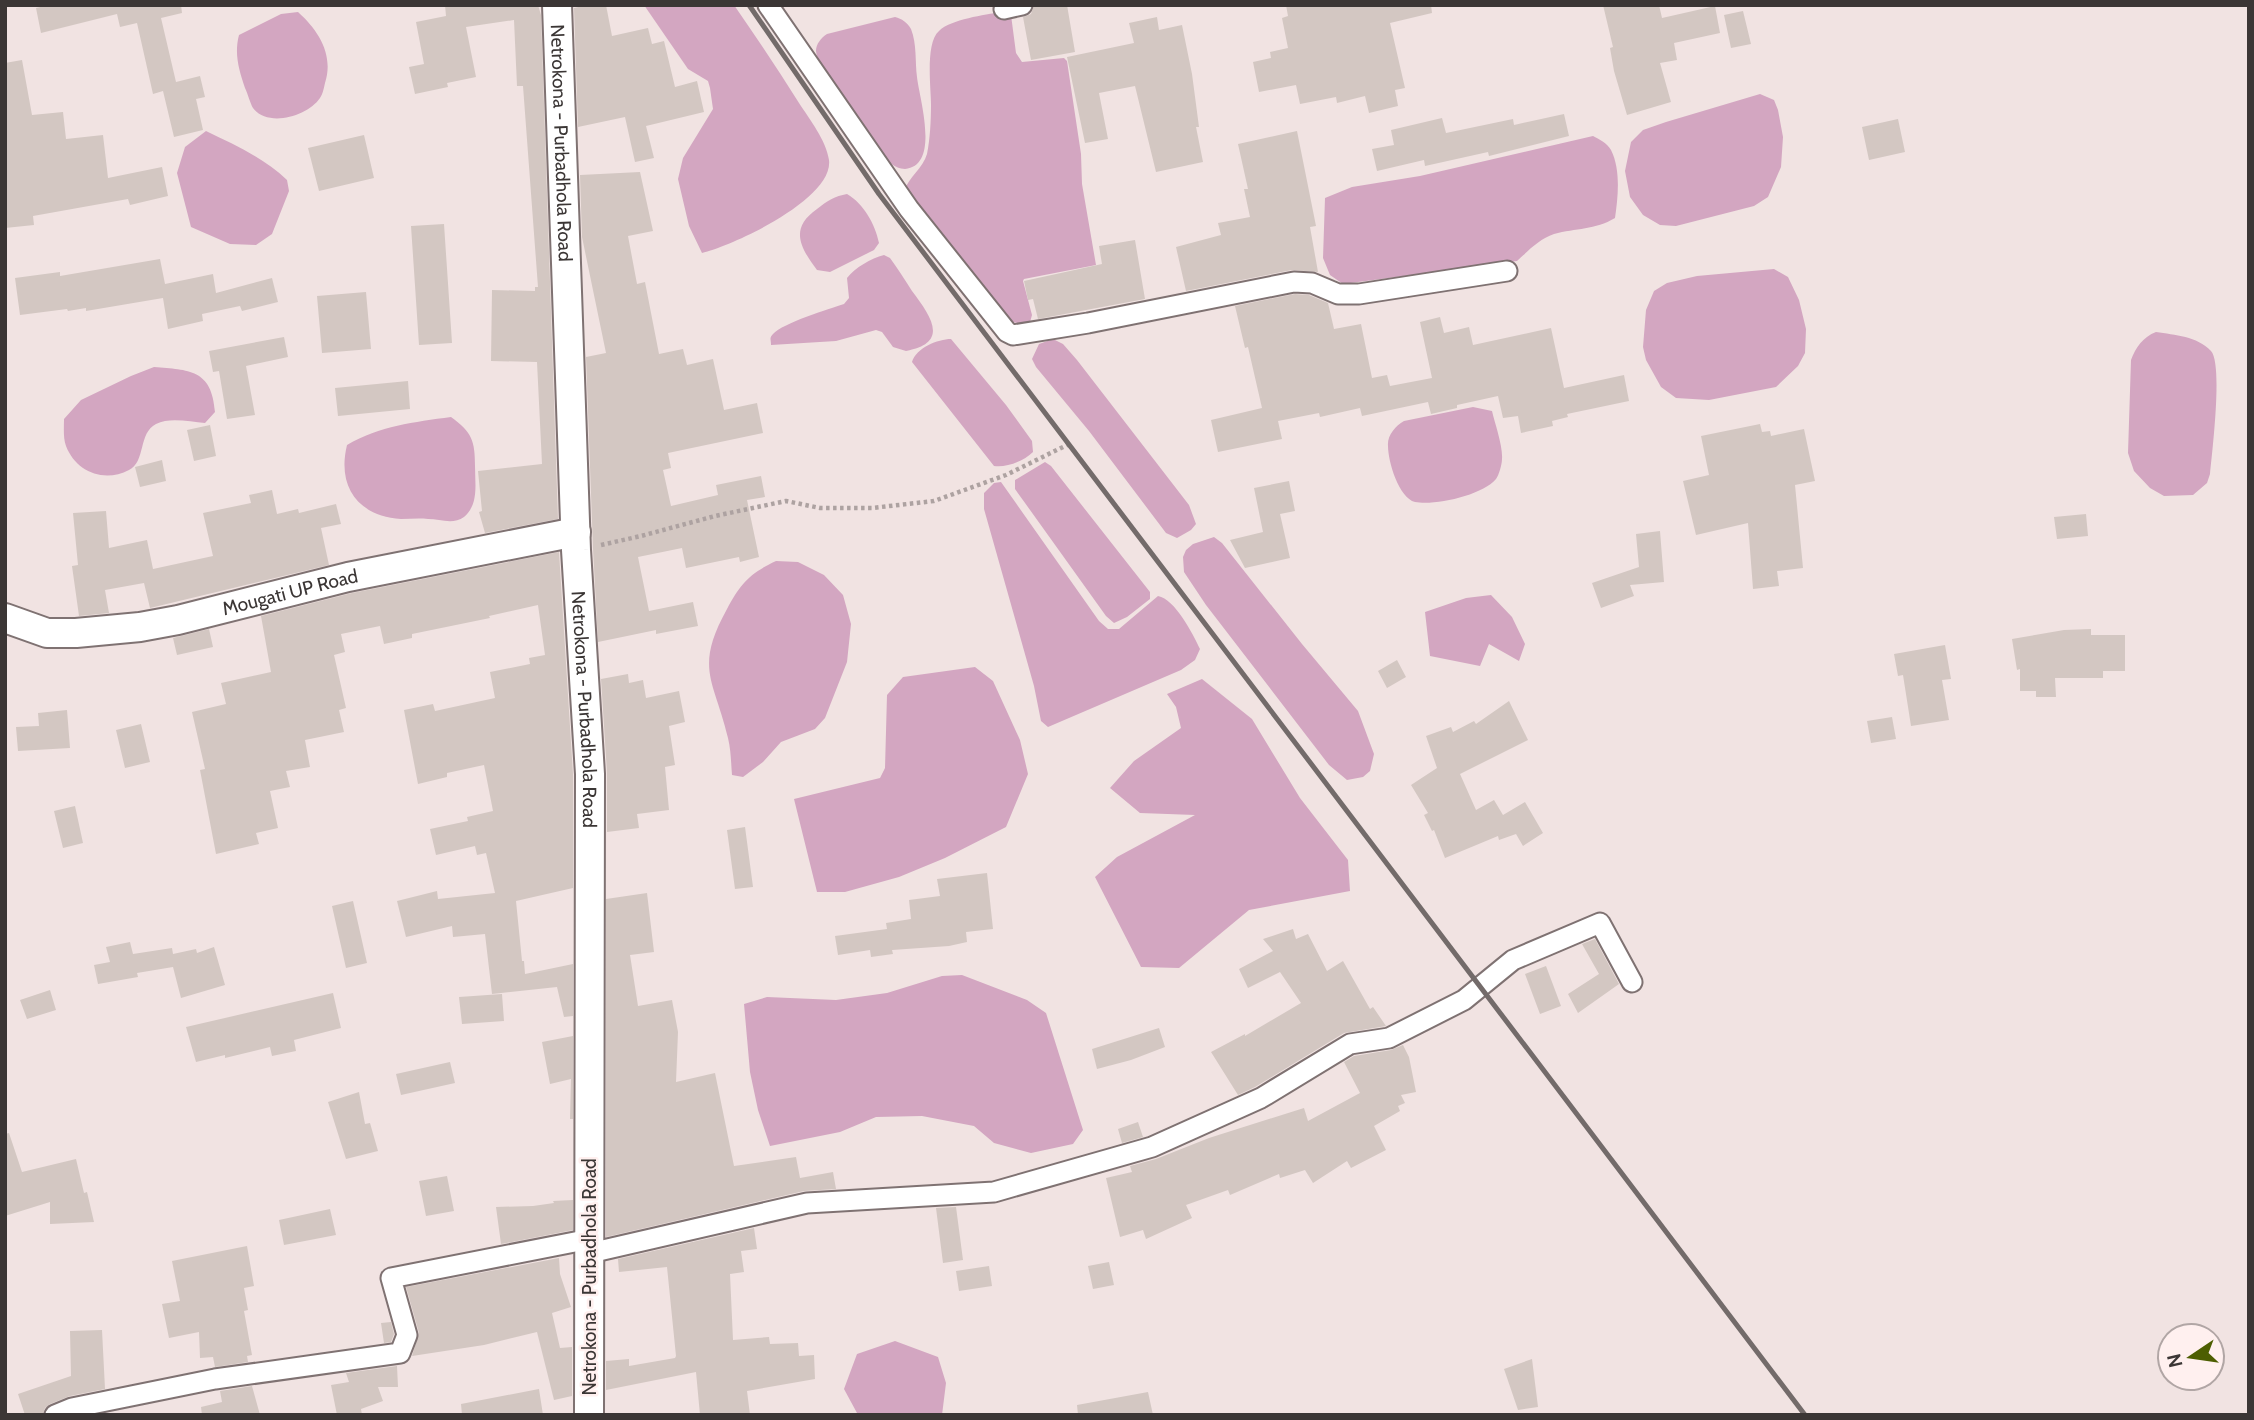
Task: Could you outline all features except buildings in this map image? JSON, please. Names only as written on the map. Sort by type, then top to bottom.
[{"type":"main road","name":"Netrokona - Purbadhola Road","points":[[556,5],[576,541],[590,774],[589,1415]]},
{"type":"main road","name":"Mougati UP Road","points":[[5,618],[47,633],[140,627],[348,577],[576,541]]},
{"type":"street","points":[[768,5],[909,209],[1007,332],[1013,335],[1088,323],[1294,282],[1312,283],[1338,294],[1359,294],[1507,271]]},
{"type":"street","points":[[55,1415],[72,1408],[215,1380],[400,1353],[407,1335],[391,1278],[590,1246],[807,1203],[994,1192],[1152,1147],[1261,1098],[1350,1044],[1389,1038],[1464,1000],[1513,961],[1600,923],[1632,982]]},
{"type":"path","points":[[576,541],[641,536],[786,501],[820,508],[872,508],[934,501],[1006,475],[1069,444]]},
{"type":"shaded area","points":[[644,5],[734,5],[813,123],[829,160],[826,175],[816,190],[799,204],[758,230],[702,253],[689,226],[678,179],[683,158],[713,109],[710,88],[708,81],[688,69]]},
{"type":"shaded area","points":[[298,12],[318,35],[326,53],[328,63],[323,90],[320,98],[307,110],[288,117],[268,117],[253,108],[245,88],[237,55],[239,35],[281,14]]},
{"type":"shaded area","points":[[1001,12],[1011,15],[1016,53],[1022,62],[1064,58],[1067,61],[1081,154],[1082,184],[1096,265],[1024,279],[1032,315],[1030,322],[1025,325],[1009,321],[904,191],[927,154],[931,117],[930,55],[935,37],[952,23]]},
{"type":"shaded area","points":[[895,17],[906,23],[913,35],[925,129],[922,156],[916,165],[905,169],[890,163],[876,148],[844,97],[823,70],[816,51],[819,41],[827,34]]},
{"type":"shaded area","points":[[1760,94],[1774,100],[1783,137],[1781,167],[1768,197],[1754,206],[1676,226],[1660,225],[1643,215],[1630,197],[1625,171],[1631,142],[1643,130]]},
{"type":"shaded area","points":[[206,131],[259,159],[287,180],[289,191],[272,234],[256,245],[230,244],[191,227],[177,173],[185,147]]},
{"type":"shaded area","points":[[1593,136],[1603,141],[1611,150],[1616,166],[1618,184],[1615,218],[1608,222],[1549,236],[1517,261],[1343,284],[1330,275],[1323,258],[1325,198],[1352,187],[1420,176]]},
{"type":"shaded area","points":[[847,194],[859,203],[868,215],[879,243],[874,250],[830,272],[817,270],[802,245],[800,230],[809,216],[824,204]]},
{"type":"shaded area","points":[[884,255],[890,258],[930,318],[933,327],[928,342],[906,351],[893,347],[882,332],[876,330],[836,341],[771,345],[771,337],[786,325],[844,304],[849,298],[847,278],[864,264]]},
{"type":"shaded area","points":[[1774,269],[1788,277],[1799,300],[1806,329],[1805,353],[1798,366],[1776,387],[1709,400],[1676,398],[1661,387],[1646,360],[1643,347],[1646,310],[1654,291],[1667,283],[1697,276]]},
{"type":"shaded area","points":[[2156,332],[2199,342],[2211,351],[2214,359],[2216,409],[2210,474],[2207,483],[2193,495],[2164,496],[2150,488],[2134,471],[2128,453],[2131,360],[2141,343]]},
{"type":"shaded area","points":[[951,339],[1032,441],[1033,452],[1025,458],[1009,465],[994,466],[912,362],[918,352],[928,345]]},
{"type":"shaded area","points":[[1053,339],[1063,344],[1077,360],[1189,505],[1196,524],[1191,530],[1177,538],[1166,533],[1089,431],[1036,367],[1032,359],[1039,344]]},
{"type":"shaded area","points":[[154,367],[196,374],[209,387],[215,412],[205,423],[174,420],[156,424],[147,434],[138,461],[120,474],[92,473],[77,463],[66,446],[64,419],[81,400]]},
{"type":"shaded area","points":[[1473,407],[1492,411],[1502,454],[1496,479],[1481,490],[1458,498],[1424,503],[1409,499],[1399,487],[1390,461],[1388,442],[1392,432],[1404,421]]},
{"type":"shaded area","points":[[451,417],[464,427],[474,450],[475,493],[472,506],[464,517],[451,521],[401,519],[386,517],[362,505],[348,486],[345,473],[347,445],[385,429]]},
{"type":"shaded area","points":[[1045,462],[1051,466],[1150,592],[1150,599],[1127,617],[1114,623],[1106,616],[1015,489],[1015,480]]},
{"type":"shaded area","points":[[1001,482],[1099,621],[1108,629],[1119,629],[1158,596],[1171,603],[1183,618],[1200,649],[1195,660],[1181,670],[1048,727],[1041,721],[1034,686],[984,509],[984,493],[994,483]]},
{"type":"shaded area","points":[[1214,537],[1222,543],[1358,711],[1374,754],[1370,771],[1363,777],[1347,780],[1329,765],[1206,605],[1184,572],[1183,557],[1186,550],[1193,544]]},
{"type":"shaded area","points":[[776,561],[798,562],[824,575],[843,595],[851,624],[847,662],[825,718],[815,729],[781,742],[763,762],[743,777],[732,775],[728,738],[710,674],[711,646],[727,609],[741,586],[759,570]]},
{"type":"shaded area","points":[[1491,595],[1512,617],[1525,644],[1519,661],[1489,644],[1480,666],[1430,656],[1425,612],[1466,598]]},
{"type":"shaded area","points":[[975,667],[993,681],[1020,740],[1028,774],[1006,827],[945,858],[899,877],[845,892],[817,892],[794,799],[880,778],[885,768],[887,695],[903,677]]},
{"type":"shaded area","points":[[1202,679],[1252,719],[1300,798],[1348,860],[1350,891],[1249,910],[1179,968],[1141,967],[1095,877],[1117,857],[1195,815],[1140,813],[1110,788],[1134,761],[1181,728],[1176,707],[1167,694]]},
{"type":"shaded area","points":[[962,975],[1027,1000],[1046,1013],[1083,1130],[1073,1144],[1031,1153],[994,1143],[974,1126],[922,1116],[876,1117],[840,1132],[770,1146],[758,1110],[750,1072],[744,1004],[767,997],[836,1000],[887,993],[942,976]]},
{"type":"shaded area","points":[[895,1341],[938,1357],[946,1383],[942,1415],[857,1413],[844,1389],[857,1354]]},
{"type":"railway","points":[[749,5],[879,194],[1805,1415]]}]
